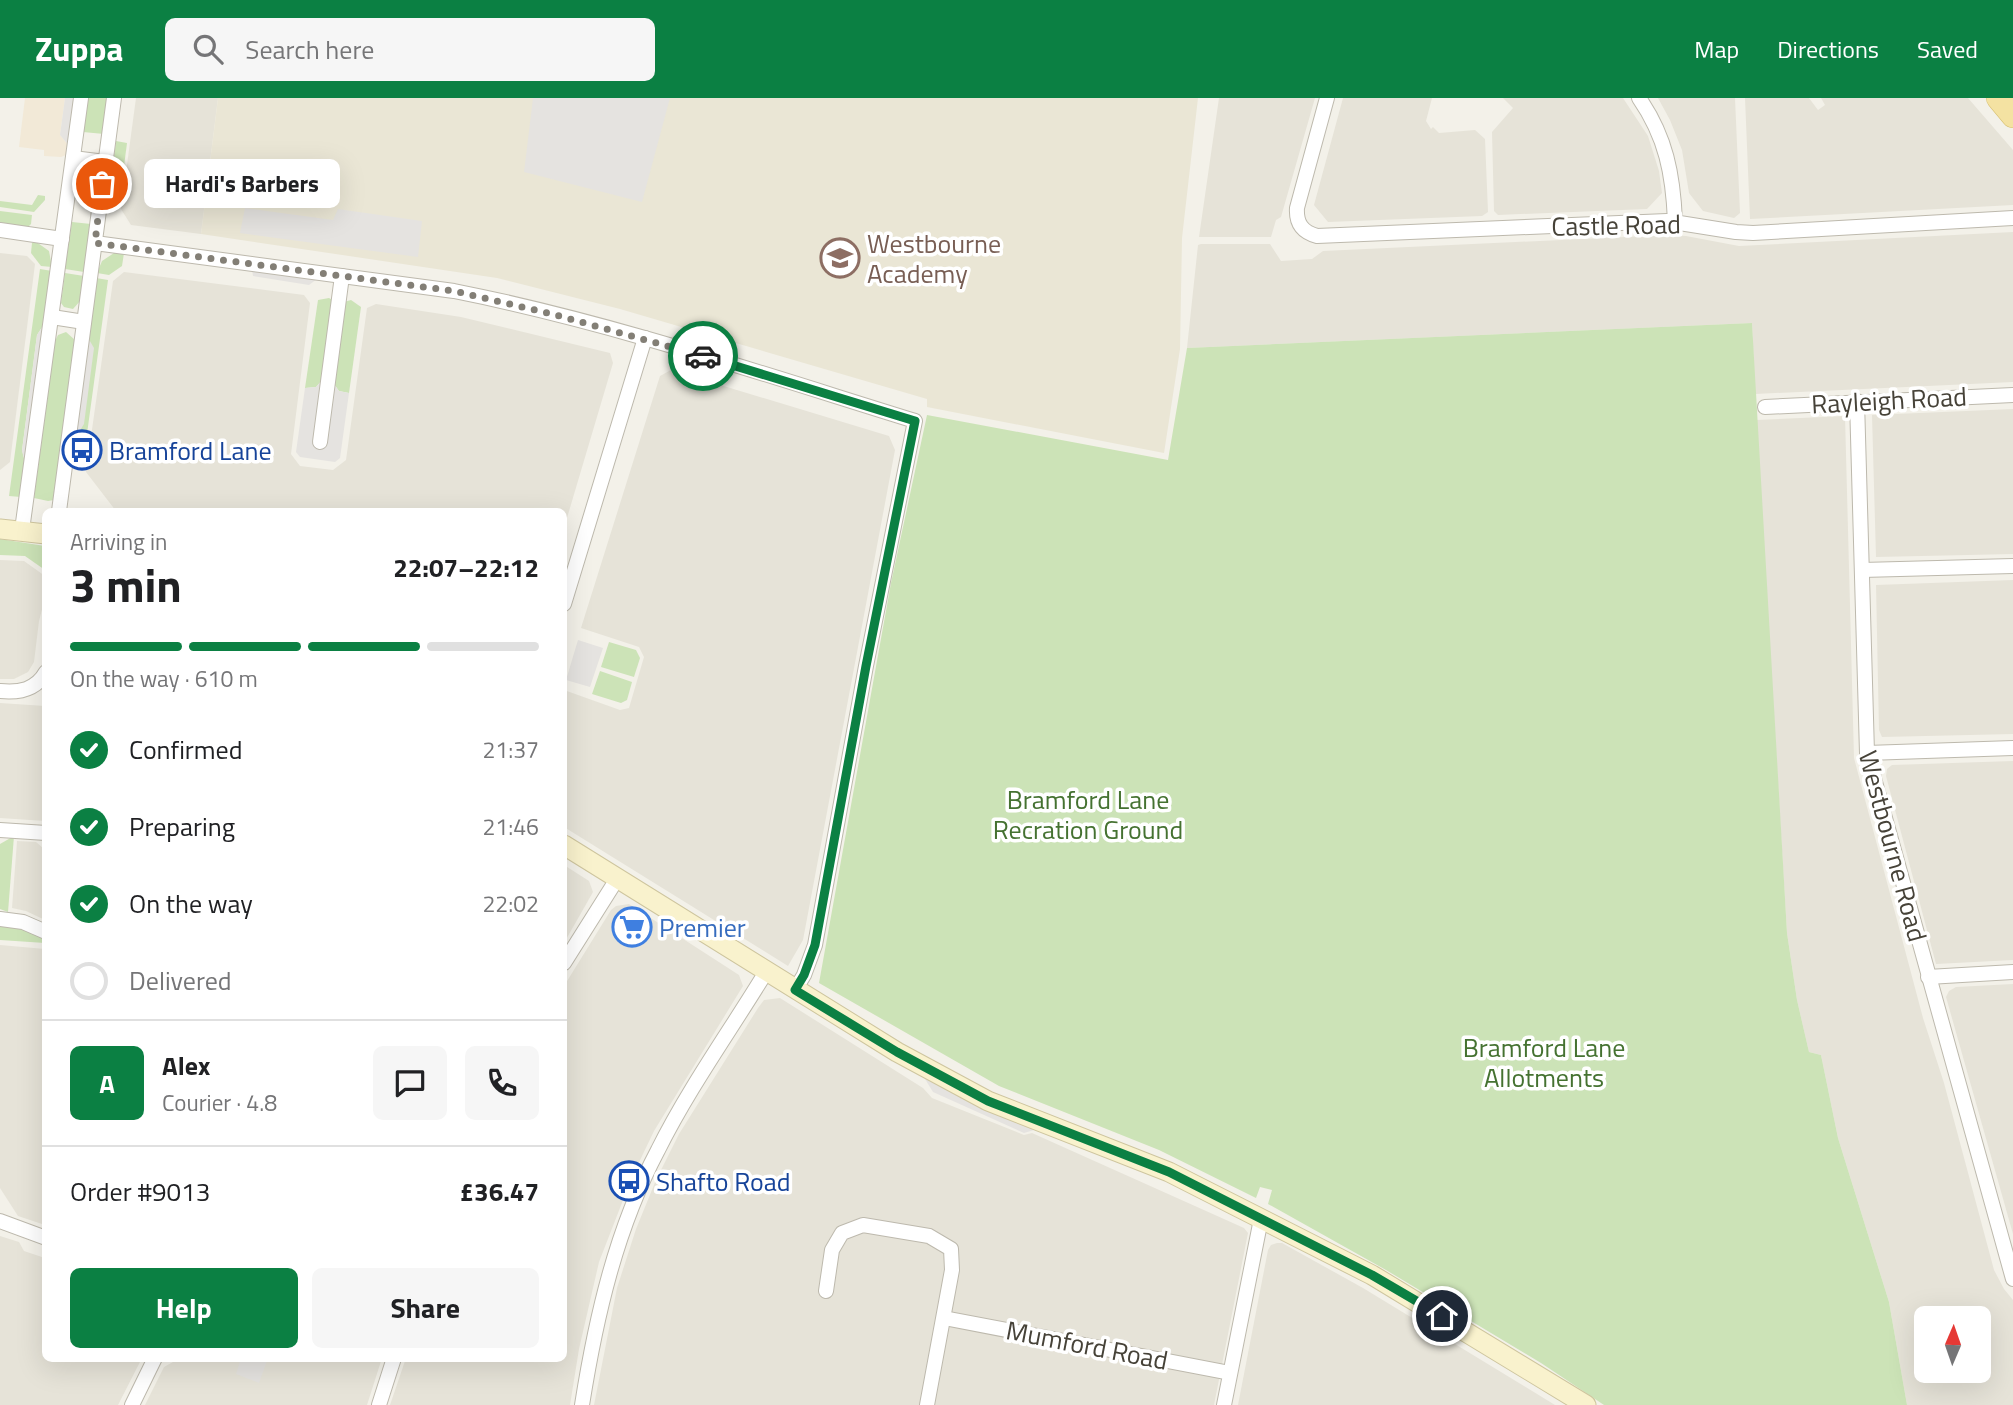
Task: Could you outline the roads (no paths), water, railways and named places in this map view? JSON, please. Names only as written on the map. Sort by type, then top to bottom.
[{"type":"main road","points":[[1998,98],[2013,116]]},
{"type":"street","points":[[22,530],[81,98]]},
{"type":"street","points":[[58,508],[114,98]]},
{"type":"street","name":"Castle Road","points":[[1327,98],[1297,208],[1298,222],[1304,231],[1325,237],[1675,221],[1744,233],[2013,218]]},
{"type":"street","points":[[1639,98],[1656,125],[1664,145],[1674,195],[1675,221]]},
{"type":"street","points":[[73,158],[105,162]]},
{"type":"street","points":[[0,230],[62,239]]},
{"type":"street","points":[[95,243],[492,298],[645,338],[915,421],[866,666],[815,945],[804,975],[795,990]]},
{"type":"street","points":[[320,442],[342,276]]},
{"type":"street","points":[[52,317],[84,322]]},
{"type":"street","points":[[567,594],[645,338]]},
{"type":"street","name":"Rayleigh Road","points":[[1765,407],[2013,395]]},
{"type":"street","name":"Westbourne Road","points":[[1857,401],[1867,753],[2013,1279]]},
{"type":"street","points":[[0,529],[42,533]]},
{"type":"street","points":[[1862,570],[2013,566]]},
{"type":"street","points":[[0,691],[28,689],[42,679]]},
{"type":"street","points":[[1867,753],[2013,748]]},
{"type":"street","points":[[0,830],[42,833]]},
{"type":"street","points":[[567,847],[897,1052],[988,1101],[1169,1172],[1372,1275],[1586,1405]]},
{"type":"street","points":[[567,958],[617,879]]},
{"type":"street","points":[[0,919],[23,922],[42,930]]},
{"type":"street","points":[[582,1405],[604,1291],[625,1226],[647,1174],[674,1121],[766,972]]},
{"type":"street","points":[[1928,977],[2013,972]]},
{"type":"street","points":[[1224,1405],[1261,1219]]},
{"type":"street","points":[[0,1222],[42,1237]]},
{"type":"street","points":[[826,1291],[832,1250],[842,1233],[863,1225],[929,1236],[951,1249],[952,1270],[927,1405]]},
{"type":"street","name":"Mumford Road","points":[[944,1318],[1230,1373]]},
{"type":"street","points":[[132,1405],[153,1362]]},
{"type":"street","points":[[379,1405],[393,1362]]},
{"type":"place","name":"Hardi's Barbers","points":[[102,184]]},
{"type":"place","name":"Westbourne Academy","points":[[840,258]]},
{"type":"place","name":"Bramford Lane","points":[[82,450]]},
{"type":"place","name":"Premier","points":[[632,927]]},
{"type":"place","name":"Shafto Road","points":[[629,1181]]},
{"type":"park label","name":"Bramford Lane Recration Ground","points":[[1088,814]]},
{"type":"park label","name":"Bramford Lane Allotments","points":[[1544,1062]]}]
